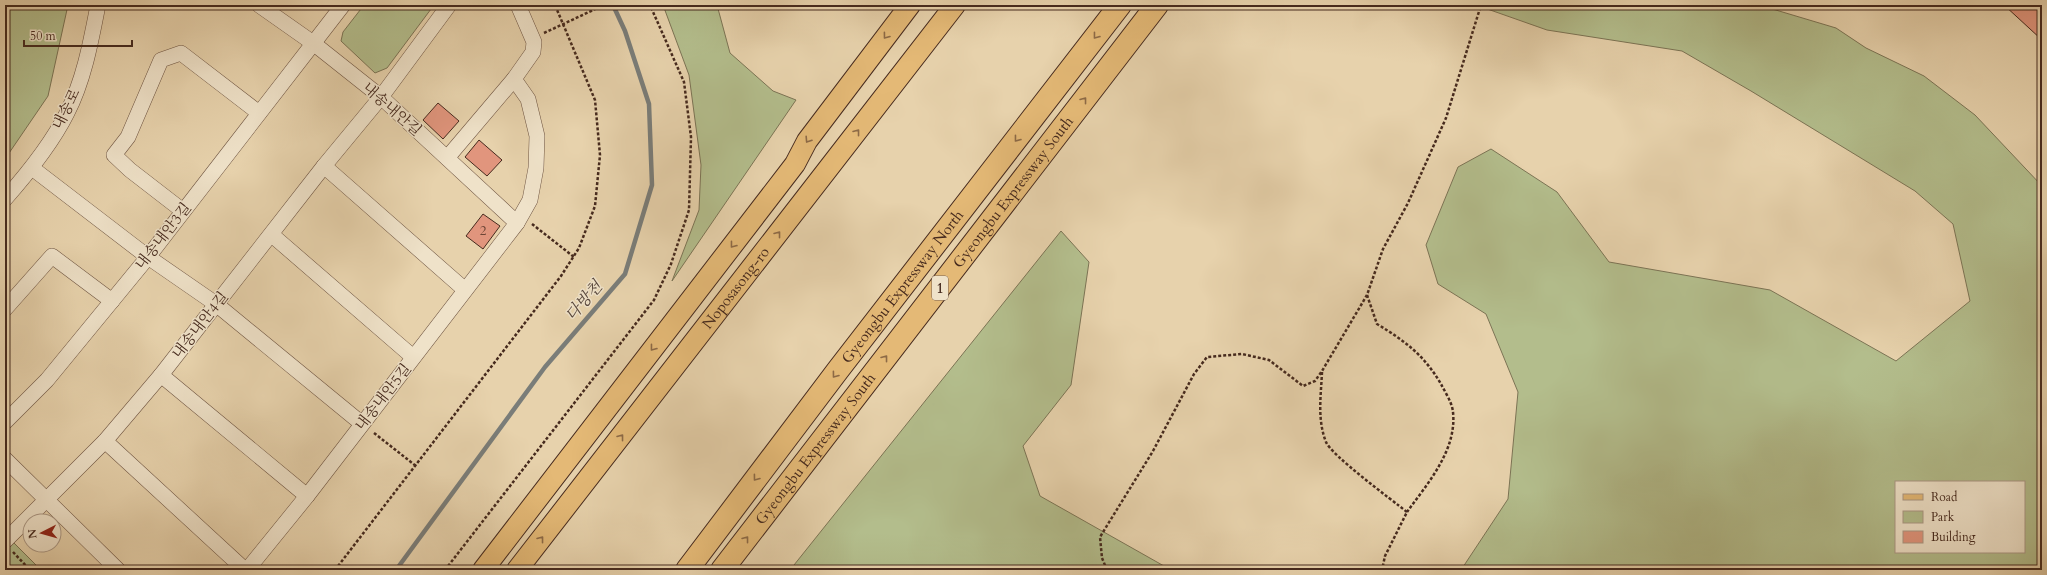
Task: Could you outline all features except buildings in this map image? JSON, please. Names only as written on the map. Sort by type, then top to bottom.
[{"type":"highway","name":"Gyeongbu Expressway North","points":[[687,570],[838,370],[1120,5]]},
{"type":"highway","name":"Gyeongbu Expressway South","points":[[722,570],[1157,5]]},
{"type":"main road","name":"Noposasong-ro","points":[[483,570],[795,164],[807,141],[910,5]]},
{"type":"main road","name":"Noposasong-ro","points":[[517,570],[955,5]]},
{"type":"street","name":"내송로","points":[[5,200],[32,168],[68,113],[83,71],[98,5]]},
{"type":"street","name":"내송내안길","points":[[259,5],[313,43],[381,96],[447,158],[519,219]]},
{"type":"street","name":"내송내안3길","points":[[5,422],[47,380],[148,257],[183,210],[344,5]]},
{"type":"street","name":"내송내안4길","points":[[7,545],[47,499],[105,441],[161,375],[272,235],[324,166],[381,96],[449,5]]},
{"type":"street","points":[[447,158],[514,78],[532,52],[534,42],[533,38],[518,5]]},
{"type":"street","points":[[183,210],[130,170],[114,155],[128,137],[161,60],[181,53],[259,113]]},
{"type":"street","name":"내송내안5길","points":[[246,570],[307,496],[519,219],[530,200],[536,168],[537,136],[528,99],[514,78]]},
{"type":"street","points":[[324,166],[464,289]]},
{"type":"street","points":[[32,168],[148,257],[216,304],[362,423]]},
{"type":"street","points":[[272,235],[413,357]]},
{"type":"street","points":[[5,309],[52,256],[112,300]]},
{"type":"street","points":[[161,375],[307,496]]},
{"type":"street","points":[[105,441],[246,570]]},
{"type":"street","points":[[5,459],[118,570]]},
{"type":"path","points":[[335,570],[416,466],[574,257],[595,206],[600,155],[595,100],[555,5]]},
{"type":"path","points":[[533,38],[604,5]]},
{"type":"path","points":[[445,570],[654,300],[671,264],[689,210],[691,138],[684,82],[650,5]]},
{"type":"path","points":[[1107,570],[1102,558],[1100,536],[1153,451],[1194,374],[1207,357],[1242,354],[1268,360],[1304,386],[1315,381],[1322,372],[1367,295],[1384,249],[1408,203],[1446,118],[1481,5]]},
{"type":"path","points":[[519,219],[574,257]]},
{"type":"path","points":[[1367,295],[1377,324],[1403,340],[1432,369],[1453,410],[1453,426],[1448,449],[1435,474],[1407,512],[1385,556],[1382,570]]},
{"type":"path","points":[[1322,372],[1320,417],[1326,444],[1407,512]]},
{"type":"path","points":[[362,423],[416,466]]},
{"type":"path","points":[[7,545],[30,570]]},
{"type":"green space","points":[[5,5],[68,5],[48,96],[5,159]]},
{"type":"green space","points":[[364,5],[434,5],[387,68],[375,73],[341,41],[343,32]]},
{"type":"green space","points":[[663,5],[717,5],[730,53],[773,91],[796,100],[672,281],[699,210],[701,165],[689,75]]},
{"type":"green space","points":[[1476,5],[1759,5],[1836,28],[1866,48],[1924,76],[1975,115],[2042,186],[2042,570],[1461,570],[1508,499],[1518,392],[1486,314],[1438,284],[1426,245],[1458,167],[1491,149],[1557,192],[1609,262],[1770,290],[1896,361],[1970,301],[1953,224],[1915,191],[1751,91],[1682,51],[1547,30]]},
{"type":"green space","points":[[1061,231],[1089,262],[1071,385],[1023,446],[1040,496],[1164,566],[1168,570],[790,570]]},
{"type":"green space","points":[[5,534],[22,551],[22,553],[24,553],[41,570],[5,570]]},
{"type":"waterway","name":"다방천","points":[[396,570],[545,367],[625,274],[652,185],[649,104],[625,31],[613,5]]}]
